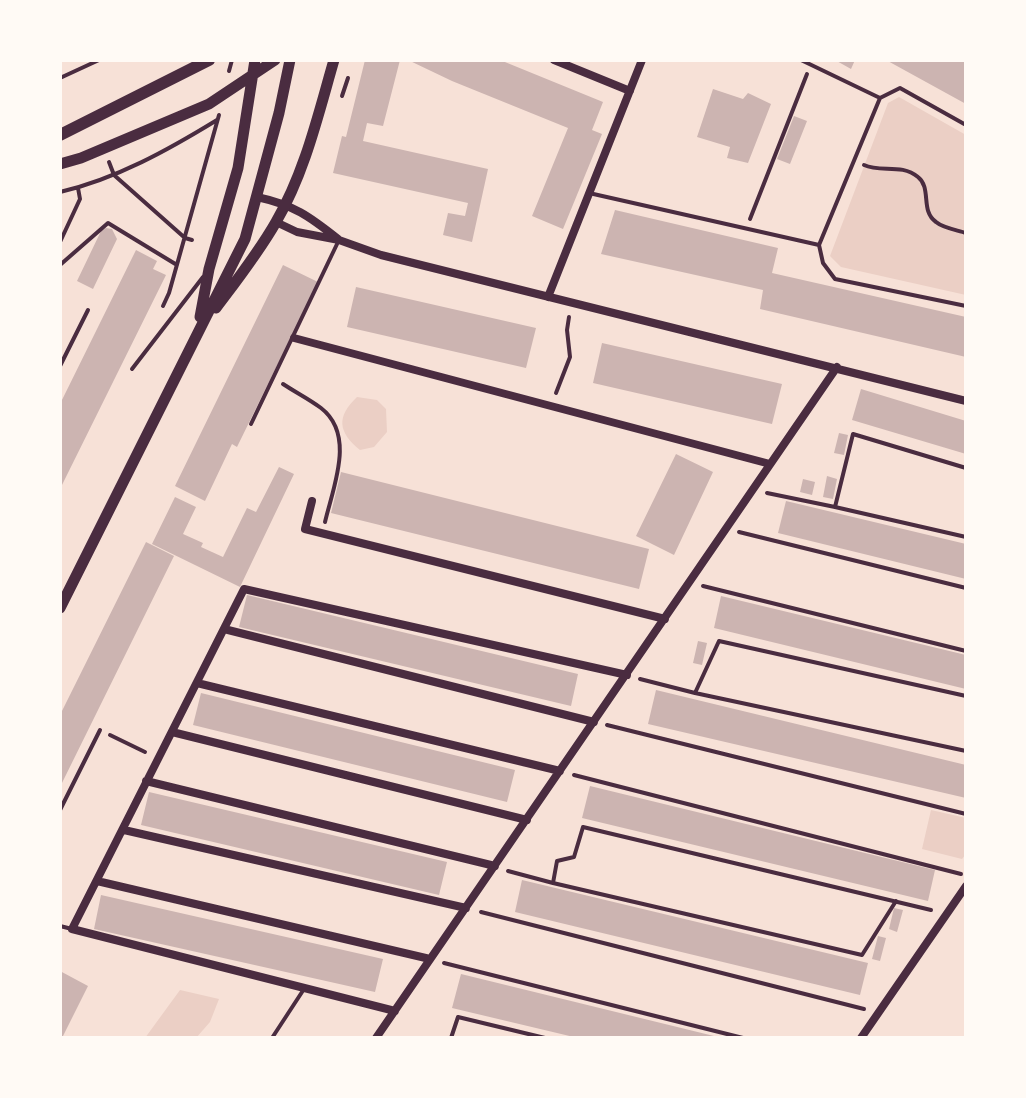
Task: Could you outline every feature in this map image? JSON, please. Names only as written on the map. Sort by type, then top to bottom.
[{"type":"main road","points":[[60,135],[209,60]]},
{"type":"street","points":[[197,334],[209,269],[235,181],[255,60]]},
{"type":"street","points":[[60,164],[186,115],[224,96],[275,60]]},
{"type":"street","points":[[60,608],[245,239],[290,60]]},
{"type":"street","points":[[197,334],[276,222],[286,203],[310,145],[334,60]]},
{"type":"street","points":[[554,60],[630,91]]},
{"type":"street","points":[[548,297],[642,60]]},
{"type":"street","points":[[257,197],[286,203],[306,213],[339,240]]},
{"type":"street","points":[[276,222],[297,232],[339,240],[381,255],[966,401]]},
{"type":"street","points":[[294,338],[770,464]]},
{"type":"street","points":[[376,1038],[837,367]]},
{"type":"street","points":[[312,501],[305,529],[665,619]]},
{"type":"street","points":[[395,1011],[72,929],[244,589],[627,675]]},
{"type":"street","points":[[224,629],[594,722]]},
{"type":"street","points":[[197,683],[560,771]]},
{"type":"street","points":[[172,732],[527,820]]},
{"type":"street","points":[[146,781],[495,866]]},
{"type":"street","points":[[124,830],[466,908]]},
{"type":"street","points":[[97,881],[430,959]]},
{"type":"street","points":[[861,1038],[966,886]]},
{"type":"lane","points":[[60,78],[99,60]]},
{"type":"lane","points":[[801,60],[880,98]]},
{"type":"lane","points":[[966,125],[900,88],[880,98],[819,245],[823,263],[835,279],[966,306]]},
{"type":"lane","points":[[589,193],[819,245]]},
{"type":"lane","points":[[251,424],[339,240]]},
{"type":"lane","points":[[132,369],[209,269]]},
{"type":"lane","points":[[60,366],[88,310]]},
{"type":"lane","points":[[60,810],[100,730]]},
{"type":"lane","points":[[60,926],[72,929]]},
{"type":"lane","points":[[272,1038],[306,987]]},
{"type":"path","points":[[746,228],[811,65]]},
{"type":"path","points":[[60,192],[114,175],[218,120],[169,293],[157,318]]},
{"type":"path","points":[[854,160],[873,170],[895,167],[917,176],[925,186],[927,211],[935,222],[966,233]]},
{"type":"path","points":[[109,162],[114,175],[185,238],[192,240]]},
{"type":"path","points":[[60,242],[80,199],[78,188]]},
{"type":"path","points":[[60,265],[108,223],[177,265]]},
{"type":"path","points":[[551,406],[570,357],[567,330],[571,303]]},
{"type":"path","points":[[274,379],[324,409],[339,433],[341,453],[322,533]]},
{"type":"path","points":[[835,507],[853,434],[966,468]]},
{"type":"path","points":[[753,490],[966,537]]},
{"type":"path","points":[[726,529],[966,588]]},
{"type":"path","points":[[689,583],[966,651]]},
{"type":"path","points":[[695,693],[719,641],[966,696]]},
{"type":"path","points":[[627,675],[695,693],[966,751]]},
{"type":"path","points":[[594,722],[966,814]]},
{"type":"path","points":[[119,739],[158,758]]},
{"type":"path","points":[[560,771],[966,875]]},
{"type":"path","points":[[553,883],[557,861],[574,857],[583,827],[946,914]]},
{"type":"path","points":[[495,866],[553,883],[862,955],[896,901]]},
{"type":"path","points":[[466,908],[878,1012]]},
{"type":"path","points":[[430,959],[743,1038]]},
{"type":"path","points":[[451,1038],[458,1017],[545,1038]]},
{"type":"shaded area","points":[[899,97],[966,135],[966,295],[841,267],[830,256],[888,103]]},
{"type":"shaded area","points":[[357,397],[377,400],[386,409],[387,432],[374,447],[360,450],[347,437],[342,424],[346,411]]},
{"type":"shaded area","points":[[931,810],[966,818],[966,854],[962,859],[922,849]]},
{"type":"shaded area","points":[[180,990],[219,999],[210,1022],[196,1038],[145,1038]]},
{"type":"building","points":[[365,60],[400,60],[383,126],[367,123],[363,141],[488,169],[472,242],[443,235],[448,213],[465,216],[468,203],[333,173],[342,136],[346,137]]},
{"type":"building","points":[[408,60],[500,60],[603,102],[592,130],[602,134],[563,229],[532,216],[568,128]]},
{"type":"building","points":[[835,60],[855,60],[851,69]]},
{"type":"building","points":[[886,60],[966,61],[966,104]]},
{"type":"building","points":[[713,89],[743,99],[748,93],[771,104],[748,163],[727,158],[730,147],[697,137]]},
{"type":"building","points":[[794,116],[807,121],[790,164],[777,159]]},
{"type":"building","points":[[615,210],[778,248],[772,273],[966,317],[966,357],[760,309],[763,290],[601,254]]},
{"type":"building","points":[[112,229],[117,239],[93,289],[77,281],[101,231]]},
{"type":"building","points":[[136,250],[157,261],[153,269],[166,275],[60,489],[60,404]]},
{"type":"building","points":[[283,265],[318,282],[237,447],[232,444],[205,501],[175,486]]},
{"type":"building","points":[[356,287],[536,328],[526,368],[347,327]]},
{"type":"building","points":[[602,343],[782,384],[772,424],[593,383]]},
{"type":"building","points":[[861,389],[966,421],[966,454],[852,420]]},
{"type":"building","points":[[839,433],[848,435],[844,455],[834,453]]},
{"type":"building","points":[[676,454],[713,472],[674,555],[636,536]]},
{"type":"building","points":[[279,467],[294,474],[240,587],[152,544],[175,497],[196,507],[183,534],[223,557],[247,508],[256,512]]},
{"type":"building","points":[[341,472],[649,549],[639,589],[331,513]]},
{"type":"building","points":[[827,476],[837,479],[833,499],[823,497]]},
{"type":"building","points":[[803,479],[815,482],[812,495],[800,492]]},
{"type":"building","points":[[786,501],[966,544],[966,579],[778,533]]},
{"type":"building","points":[[146,542],[174,556],[60,787],[60,715]]},
{"type":"building","points":[[247,595],[578,674],[571,706],[239,627]]},
{"type":"building","points":[[721,596],[966,655],[966,689],[714,628]]},
{"type":"building","points":[[698,641],[707,643],[702,665],[693,663]]},
{"type":"building","points":[[656,690],[966,765],[966,798],[648,724]]},
{"type":"building","points":[[201,693],[515,770],[507,802],[193,725]]},
{"type":"building","points":[[590,786],[935,870],[928,901],[582,818]]},
{"type":"building","points":[[149,792],[447,862],[439,895],[141,825]]},
{"type":"building","points":[[522,880],[868,963],[860,995],[515,912]]},
{"type":"building","points":[[101,895],[383,959],[375,992],[94,929]]},
{"type":"building","points":[[894,908],[903,910],[897,932],[889,929]]},
{"type":"building","points":[[878,936],[886,938],[880,961],[872,959]]},
{"type":"building","points":[[60,971],[88,986],[62,1038],[60,1038]]},
{"type":"building","points":[[461,974],[718,1038],[578,1038],[452,1008]]}]
